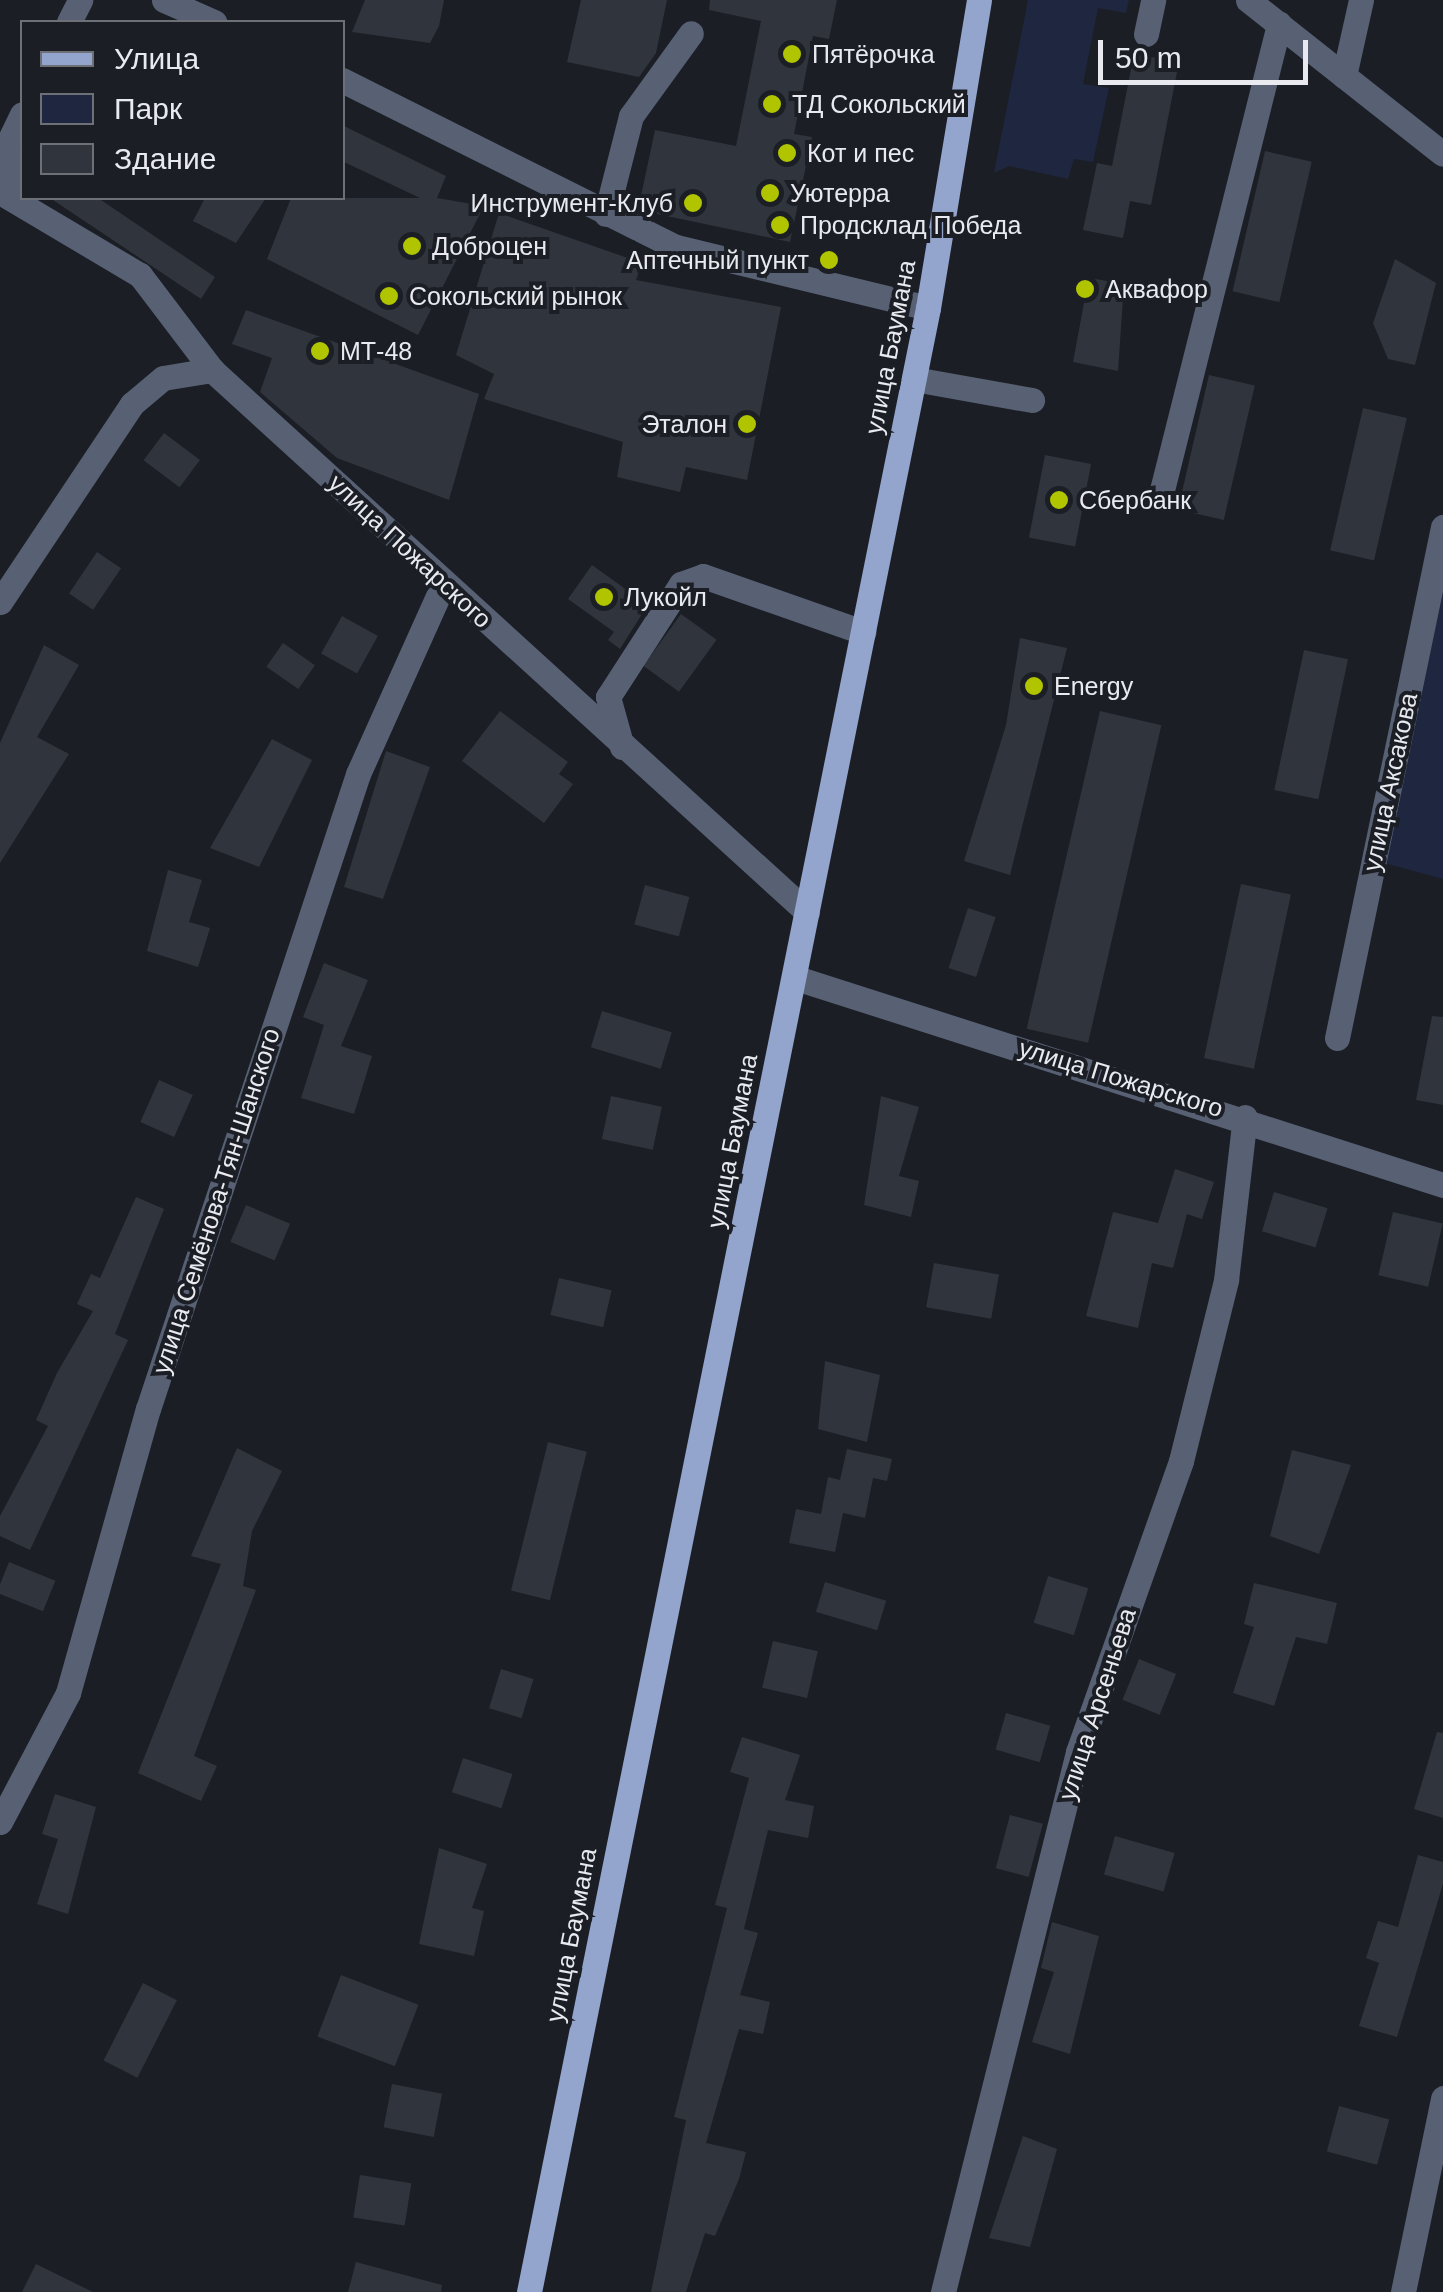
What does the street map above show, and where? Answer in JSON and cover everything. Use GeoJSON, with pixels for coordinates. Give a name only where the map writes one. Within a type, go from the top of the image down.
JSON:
{"type":"FeatureCollection","features":[{"type":"Feature","properties":{"kind":"main road","name":"улица Баумана"},"geometry":{"type":"LineString","coordinates":[[529,2292],[928,308],[978,0]]}},
{"type":"Feature","properties":{"kind":"street"},"geometry":{"type":"LineString","coordinates":[[164,0],[209,20]]}},
{"type":"Feature","properties":{"kind":"street"},"geometry":{"type":"LineString","coordinates":[[1146,34],[1153,0]]}},
{"type":"Feature","properties":{"kind":"street"},"geometry":{"type":"LineString","coordinates":[[1248,0],[1443,154]]}},
{"type":"Feature","properties":{"kind":"street"},"geometry":{"type":"LineString","coordinates":[[1344,76],[1361,0]]}},
{"type":"Feature","properties":{"kind":"street"},"geometry":{"type":"LineString","coordinates":[[1160,498],[1279,24]]}},
{"type":"Feature","properties":{"kind":"street"},"geometry":{"type":"LineString","coordinates":[[606,214],[631,116],[691,34]]}},
{"type":"Feature","properties":{"kind":"street"},"geometry":{"type":"LineString","coordinates":[[345,82],[676,246],[928,308]]}},
{"type":"Feature","properties":{"kind":"street"},"geometry":{"type":"LineString","coordinates":[[7,195],[8,143],[20,118]]}},
{"type":"Feature","properties":{"kind":"street","name":"улица Пожарского"},"geometry":{"type":"LineString","coordinates":[[7,195],[140,274],[212,370],[806,912]]}},
{"type":"Feature","properties":{"kind":"street"},"geometry":{"type":"LineString","coordinates":[[0,602],[132,404],[163,378],[212,370]]}},
{"type":"Feature","properties":{"kind":"street"},"geometry":{"type":"LineString","coordinates":[[914,379],[1032,400]]}},
{"type":"Feature","properties":{"kind":"street","name":"улица Аксакова"},"geometry":{"type":"LineString","coordinates":[[1337,1038],[1443,526]]}},
{"type":"Feature","properties":{"kind":"street"},"geometry":{"type":"LineString","coordinates":[[622,746],[608,697],[681,584],[703,576],[863,632]]}},
{"type":"Feature","properties":{"kind":"street","name":"улица Семёнова-Тян-Шанского"},"geometry":{"type":"LineString","coordinates":[[0,1822],[68,1693],[148,1409],[352,792],[444,583]]}},
{"type":"Feature","properties":{"kind":"street","name":"улица Пожарского"},"geometry":{"type":"LineString","coordinates":[[796,978],[1245,1116],[1443,1185]]}},
{"type":"Feature","properties":{"kind":"street","name":"улица Арсеньева"},"geometry":{"type":"LineString","coordinates":[[943,2292],[1078,1752],[1181,1460],[1226,1280],[1245,1116]]}},
{"type":"Feature","properties":{"kind":"street"},"geometry":{"type":"LineString","coordinates":[[1403,2292],[1443,2098]]}},
{"type":"Feature","properties":{"kind":"green space"},"geometry":{"type":"Polygon","coordinates":[[[1028,0],[1129,0],[1126,13],[1098,8],[1083,84],[1109,88],[1093,162],[1074,159],[1068,179],[1009,166],[994,173],[1028,0]]]}},
{"type":"Feature","properties":{"kind":"green space"},"geometry":{"type":"Polygon","coordinates":[[[1443,584],[1443,879],[1381,862],[1443,584]]]}},
{"type":"Feature","properties":{"kind":"building"},"geometry":{"type":"Polygon","coordinates":[[[365,0],[444,0],[439,26],[430,43],[352,32],[365,0]]]}},
{"type":"Feature","properties":{"kind":"building"},"geometry":{"type":"Polygon","coordinates":[[[581,0],[667,0],[656,53],[639,77],[567,62],[581,0]]]}},
{"type":"Feature","properties":{"kind":"building","name":"ТД Сокольский"},"geometry":{"type":"Polygon","coordinates":[[[710,0],[837,0],[829,39],[813,36],[794,134],[812,137],[790,242],[638,210],[655,130],[736,146],[761,21],[709,10],[710,0]]]}},
{"type":"Feature","properties":{"kind":"building"},"geometry":{"type":"Polygon","coordinates":[[[1134,54],[1179,62],[1151,205],[1130,201],[1123,238],[1083,230],[1097,163],[1112,166],[1134,54]]]}},
{"type":"Feature","properties":{"kind":"building","name":"Сокольский рынок"},"geometry":{"type":"Polygon","coordinates":[[[345,126],[446,176],[437,198],[484,206],[418,335],[267,259],[290,200],[420,198],[345,162],[345,126]]]}},
{"type":"Feature","properties":{"kind":"building"},"geometry":{"type":"Polygon","coordinates":[[[1265,151],[1312,162],[1279,302],[1233,291],[1265,151]]]}},
{"type":"Feature","properties":{"kind":"building"},"geometry":{"type":"Polygon","coordinates":[[[53,200],[101,200],[215,277],[201,299],[53,200]]]}},
{"type":"Feature","properties":{"kind":"building"},"geometry":{"type":"Polygon","coordinates":[[[204,200],[265,200],[236,243],[193,221],[204,200]]]}},
{"type":"Feature","properties":{"kind":"building"},"geometry":{"type":"Polygon","coordinates":[[[499,213],[642,263],[636,280],[781,307],[747,480],[686,467],[680,492],[617,477],[623,442],[484,399],[494,374],[456,355],[499,213]]]}},
{"type":"Feature","properties":{"kind":"building"},"geometry":{"type":"Polygon","coordinates":[[[1395,259],[1436,283],[1415,365],[1388,359],[1373,323],[1395,259]]]}},
{"type":"Feature","properties":{"kind":"building"},"geometry":{"type":"Polygon","coordinates":[[[1090,278],[1124,284],[1118,371],[1073,362],[1084,303],[1072,289],[1090,278]]]}},
{"type":"Feature","properties":{"kind":"building"},"geometry":{"type":"Polygon","coordinates":[[[246,310],[479,394],[449,500],[337,458],[260,392],[272,358],[232,344],[246,310]]]}},
{"type":"Feature","properties":{"kind":"building"},"geometry":{"type":"Polygon","coordinates":[[[1209,375],[1255,386],[1224,520],[1178,509],[1209,375]]]}},
{"type":"Feature","properties":{"kind":"building"},"geometry":{"type":"Polygon","coordinates":[[[1363,408],[1407,418],[1374,560],[1330,550],[1363,408]]]}},
{"type":"Feature","properties":{"kind":"building"},"geometry":{"type":"Polygon","coordinates":[[[164,433],[200,460],[179,487],[144,460],[164,433]]]}},
{"type":"Feature","properties":{"kind":"building","name":"Сбербанк"},"geometry":{"type":"Polygon","coordinates":[[[1045,455],[1091,464],[1075,546],[1029,537],[1045,455]]]}},
{"type":"Feature","properties":{"kind":"building"},"geometry":{"type":"Polygon","coordinates":[[[97,552],[121,568],[93,610],[69,593],[97,552]]]}},
{"type":"Feature","properties":{"kind":"building"},"geometry":{"type":"Polygon","coordinates":[[[592,565],[638,598],[645,589],[654,595],[620,649],[608,640],[614,632],[568,599],[592,565]]]}},
{"type":"Feature","properties":{"kind":"building"},"geometry":{"type":"Polygon","coordinates":[[[681,614],[717,640],[679,692],[643,666],[681,614]]]}},
{"type":"Feature","properties":{"kind":"building"},"geometry":{"type":"Polygon","coordinates":[[[342,616],[378,636],[357,673],[321,654],[342,616]]]}},
{"type":"Feature","properties":{"kind":"building"},"geometry":{"type":"Polygon","coordinates":[[[1020,638],[1067,648],[1010,875],[964,861],[1006,725],[1020,638]]]}},
{"type":"Feature","properties":{"kind":"building"},"geometry":{"type":"Polygon","coordinates":[[[283,643],[315,665],[298,689],[266,667],[283,643]]]}},
{"type":"Feature","properties":{"kind":"building"},"geometry":{"type":"Polygon","coordinates":[[[44,645],[79,665],[37,737],[69,754],[0,863],[0,743],[44,645]]]}},
{"type":"Feature","properties":{"kind":"building"},"geometry":{"type":"Polygon","coordinates":[[[1304,650],[1348,659],[1318,799],[1274,790],[1304,650]]]}},
{"type":"Feature","properties":{"kind":"building"},"geometry":{"type":"Polygon","coordinates":[[[500,711],[568,762],[559,774],[573,784],[544,823],[462,761],[500,711]]]}},
{"type":"Feature","properties":{"kind":"building"},"geometry":{"type":"Polygon","coordinates":[[[1100,711],[1161,725],[1088,1043],[1027,1029],[1100,711]]]}},
{"type":"Feature","properties":{"kind":"building"},"geometry":{"type":"Polygon","coordinates":[[[272,739],[312,760],[259,867],[210,848],[272,739]]]}},
{"type":"Feature","properties":{"kind":"building"},"geometry":{"type":"Polygon","coordinates":[[[386,751],[430,767],[383,899],[344,887],[386,751]]]}},
{"type":"Feature","properties":{"kind":"building"},"geometry":{"type":"Polygon","coordinates":[[[168,870],[202,880],[189,922],[210,928],[198,967],[147,951],[168,870]]]}},
{"type":"Feature","properties":{"kind":"building"},"geometry":{"type":"Polygon","coordinates":[[[1241,884],[1291,895],[1254,1069],[1204,1058],[1241,884]]]}},
{"type":"Feature","properties":{"kind":"building"},"geometry":{"type":"Polygon","coordinates":[[[645,885],[689,897],[679,937],[634,925],[645,885]]]}},
{"type":"Feature","properties":{"kind":"building"},"geometry":{"type":"Polygon","coordinates":[[[968,908],[996,917],[976,977],[949,968],[968,908]]]}},
{"type":"Feature","properties":{"kind":"building"},"geometry":{"type":"Polygon","coordinates":[[[324,963],[368,980],[341,1046],[372,1056],[354,1114],[301,1098],[324,1025],[303,1017],[324,963]]]}},
{"type":"Feature","properties":{"kind":"building"},"geometry":{"type":"Polygon","coordinates":[[[602,1011],[672,1032],[661,1069],[591,1047],[602,1011]]]}},
{"type":"Feature","properties":{"kind":"building"},"geometry":{"type":"Polygon","coordinates":[[[1432,1016],[1443,1017],[1443,1105],[1416,1100],[1432,1016]]]}},
{"type":"Feature","properties":{"kind":"building"},"geometry":{"type":"Polygon","coordinates":[[[159,1080],[193,1095],[174,1137],[140,1122],[159,1080]]]}},
{"type":"Feature","properties":{"kind":"building"},"geometry":{"type":"Polygon","coordinates":[[[611,1096],[662,1107],[653,1150],[602,1139],[611,1096]]]}},
{"type":"Feature","properties":{"kind":"building"},"geometry":{"type":"Polygon","coordinates":[[[881,1096],[919,1107],[899,1176],[919,1181],[911,1217],[864,1205],[881,1096]]]}},
{"type":"Feature","properties":{"kind":"building"},"geometry":{"type":"Polygon","coordinates":[[[1175,1169],[1214,1182],[1202,1219],[1187,1214],[1173,1268],[1152,1263],[1138,1328],[1086,1316],[1113,1212],[1158,1223],[1175,1169]]]}},
{"type":"Feature","properties":{"kind":"building"},"geometry":{"type":"Polygon","coordinates":[[[1274,1192],[1328,1208],[1316,1248],[1262,1231],[1274,1192]]]}},
{"type":"Feature","properties":{"kind":"building"},"geometry":{"type":"Polygon","coordinates":[[[136,1197],[164,1209],[115,1334],[128,1340],[30,1550],[0,1536],[0,1516],[48,1426],[36,1420],[57,1373],[93,1311],[77,1304],[91,1274],[100,1278],[136,1197]]]}},
{"type":"Feature","properties":{"kind":"building"},"geometry":{"type":"Polygon","coordinates":[[[246,1205],[290,1224],[275,1261],[230,1242],[246,1205]]]}},
{"type":"Feature","properties":{"kind":"building"},"geometry":{"type":"Polygon","coordinates":[[[1393,1212],[1443,1223],[1428,1287],[1378,1275],[1393,1212]]]}},
{"type":"Feature","properties":{"kind":"building"},"geometry":{"type":"Polygon","coordinates":[[[934,1263],[999,1274],[991,1319],[926,1307],[934,1263]]]}},
{"type":"Feature","properties":{"kind":"building"},"geometry":{"type":"Polygon","coordinates":[[[559,1278],[612,1290],[603,1327],[550,1315],[559,1278]]]}},
{"type":"Feature","properties":{"kind":"building"},"geometry":{"type":"Polygon","coordinates":[[[825,1361],[880,1375],[867,1442],[818,1429],[825,1361]]]}},
{"type":"Feature","properties":{"kind":"building"},"geometry":{"type":"Polygon","coordinates":[[[548,1442],[587,1452],[550,1600],[511,1590],[548,1442]]]}},
{"type":"Feature","properties":{"kind":"building"},"geometry":{"type":"Polygon","coordinates":[[[237,1448],[282,1471],[252,1531],[243,1586],[256,1590],[194,1756],[217,1766],[201,1801],[138,1773],[221,1564],[191,1556],[237,1448]]]}},
{"type":"Feature","properties":{"kind":"building"},"geometry":{"type":"Polygon","coordinates":[[[847,1449],[892,1459],[887,1481],[873,1478],[865,1518],[843,1513],[835,1552],[789,1543],[796,1509],[821,1514],[828,1477],[840,1480],[847,1449]]]}},
{"type":"Feature","properties":{"kind":"building"},"geometry":{"type":"Polygon","coordinates":[[[1292,1450],[1351,1465],[1319,1554],[1270,1536],[1292,1450]]]}},
{"type":"Feature","properties":{"kind":"building"},"geometry":{"type":"Polygon","coordinates":[[[9,1562],[55,1581],[43,1611],[0,1594],[9,1562]]]}},
{"type":"Feature","properties":{"kind":"building"},"geometry":{"type":"Polygon","coordinates":[[[1048,1576],[1088,1588],[1074,1635],[1034,1623],[1048,1576]]]}},
{"type":"Feature","properties":{"kind":"building"},"geometry":{"type":"Polygon","coordinates":[[[825,1582],[886,1601],[877,1630],[816,1612],[825,1582]]]}},
{"type":"Feature","properties":{"kind":"building"},"geometry":{"type":"Polygon","coordinates":[[[1254,1583],[1337,1603],[1327,1644],[1296,1637],[1274,1706],[1233,1693],[1254,1627],[1244,1624],[1254,1583]]]}},
{"type":"Feature","properties":{"kind":"building"},"geometry":{"type":"Polygon","coordinates":[[[773,1641],[818,1651],[807,1698],[762,1688],[773,1641]]]}},
{"type":"Feature","properties":{"kind":"building"},"geometry":{"type":"Polygon","coordinates":[[[1139,1659],[1176,1674],[1160,1715],[1123,1700],[1139,1659]]]}},
{"type":"Feature","properties":{"kind":"building"},"geometry":{"type":"Polygon","coordinates":[[[501,1669],[534,1679],[522,1718],[489,1708],[501,1669]]]}},
{"type":"Feature","properties":{"kind":"building"},"geometry":{"type":"Polygon","coordinates":[[[1006,1713],[1050,1726],[1040,1762],[996,1750],[1006,1713]]]}},
{"type":"Feature","properties":{"kind":"building"},"geometry":{"type":"Polygon","coordinates":[[[1437,1732],[1443,1733],[1443,1818],[1414,1809],[1437,1732]]]}},
{"type":"Feature","properties":{"kind":"building"},"geometry":{"type":"Polygon","coordinates":[[[742,1737],[800,1755],[785,1800],[814,1806],[808,1838],[768,1830],[744,1929],[758,1933],[740,1995],[770,2002],[763,2034],[739,2029],[706,2143],[746,2152],[739,2179],[715,2236],[705,2233],[686,2292],[651,2292],[686,2120],[674,2117],[727,1908],[715,1905],[749,1778],[730,1772],[742,1737]]]}},
{"type":"Feature","properties":{"kind":"building"},"geometry":{"type":"Polygon","coordinates":[[[463,1758],[512,1774],[501,1808],[452,1792],[463,1758]]]}},
{"type":"Feature","properties":{"kind":"building"},"geometry":{"type":"Polygon","coordinates":[[[55,1794],[96,1807],[68,1914],[37,1904],[58,1839],[42,1834],[55,1794]]]}},
{"type":"Feature","properties":{"kind":"building"},"geometry":{"type":"Polygon","coordinates":[[[1010,1815],[1043,1824],[1029,1877],[996,1868],[1010,1815]]]}},
{"type":"Feature","properties":{"kind":"building"},"geometry":{"type":"Polygon","coordinates":[[[1115,1836],[1175,1853],[1164,1892],[1104,1874],[1115,1836]]]}},
{"type":"Feature","properties":{"kind":"building"},"geometry":{"type":"Polygon","coordinates":[[[439,1848],[487,1864],[472,1908],[484,1911],[474,1956],[419,1944],[439,1848]]]}},
{"type":"Feature","properties":{"kind":"building"},"geometry":{"type":"Polygon","coordinates":[[[1418,1855],[1443,1862],[1443,1884],[1397,2037],[1359,2026],[1379,1963],[1366,1958],[1378,1921],[1398,1927],[1418,1855]]]}},
{"type":"Feature","properties":{"kind":"building"},"geometry":{"type":"Polygon","coordinates":[[[1052,1922],[1099,1936],[1070,2054],[1032,2042],[1054,1972],[1041,1968],[1052,1922]]]}},
{"type":"Feature","properties":{"kind":"building"},"geometry":{"type":"Polygon","coordinates":[[[341,1975],[418,2005],[395,2066],[317,2037],[341,1975]]]}},
{"type":"Feature","properties":{"kind":"building"},"geometry":{"type":"Polygon","coordinates":[[[143,1983],[177,2000],[137,2078],[104,2061],[143,1983]]]}},
{"type":"Feature","properties":{"kind":"building"},"geometry":{"type":"Polygon","coordinates":[[[392,2084],[442,2094],[434,2137],[384,2127],[392,2084]]]}},
{"type":"Feature","properties":{"kind":"building"},"geometry":{"type":"Polygon","coordinates":[[[1339,2106],[1389,2119],[1377,2165],[1327,2151],[1339,2106]]]}},
{"type":"Feature","properties":{"kind":"building"},"geometry":{"type":"Polygon","coordinates":[[[1023,2136],[1057,2149],[1030,2247],[989,2238],[1023,2136]]]}},
{"type":"Feature","properties":{"kind":"building"},"geometry":{"type":"Polygon","coordinates":[[[360,2175],[411,2183],[405,2226],[353,2217],[360,2175]]]}},
{"type":"Feature","properties":{"kind":"building"},"geometry":{"type":"Polygon","coordinates":[[[356,2262],[442,2285],[441,2292],[348,2292],[356,2262]]]}},
{"type":"Feature","properties":{"kind":"building"},"geometry":{"type":"Polygon","coordinates":[[[36,2264],[93,2292],[22,2292],[36,2264]]]}},
{"type":"Feature","properties":{"kind":"place","name":"Пятёрочка"},"geometry":{"type":"Point","coordinates":[792,54]}},
{"type":"Feature","properties":{"kind":"place","name":"ТД Сокольский"},"geometry":{"type":"Point","coordinates":[772,104]}},
{"type":"Feature","properties":{"kind":"place","name":"Кот и пес"},"geometry":{"type":"Point","coordinates":[787,153]}},
{"type":"Feature","properties":{"kind":"place","name":"Уютерра"},"geometry":{"type":"Point","coordinates":[770,193]}},
{"type":"Feature","properties":{"kind":"place","name":"Инструмент-Клуб"},"geometry":{"type":"Point","coordinates":[693,203]}},
{"type":"Feature","properties":{"kind":"place","name":"Продсклад Победа"},"geometry":{"type":"Point","coordinates":[780,225]}},
{"type":"Feature","properties":{"kind":"place","name":"Доброцен"},"geometry":{"type":"Point","coordinates":[412,246]}},
{"type":"Feature","properties":{"kind":"place","name":"Аптечный пункт"},"geometry":{"type":"Point","coordinates":[829,260]}},
{"type":"Feature","properties":{"kind":"place","name":"Аквафор"},"geometry":{"type":"Point","coordinates":[1085,289]}},
{"type":"Feature","properties":{"kind":"place","name":"Сокольский рынок"},"geometry":{"type":"Point","coordinates":[389,296]}},
{"type":"Feature","properties":{"kind":"place","name":"МТ-48"},"geometry":{"type":"Point","coordinates":[320,351]}},
{"type":"Feature","properties":{"kind":"place","name":"Эталон"},"geometry":{"type":"Point","coordinates":[747,424]}},
{"type":"Feature","properties":{"kind":"place","name":"Сбербанк"},"geometry":{"type":"Point","coordinates":[1059,500]}},
{"type":"Feature","properties":{"kind":"place","name":"Лукойл"},"geometry":{"type":"Point","coordinates":[604,597]}},
{"type":"Feature","properties":{"kind":"place","name":"Energy"},"geometry":{"type":"Point","coordinates":[1034,686]}}]}
